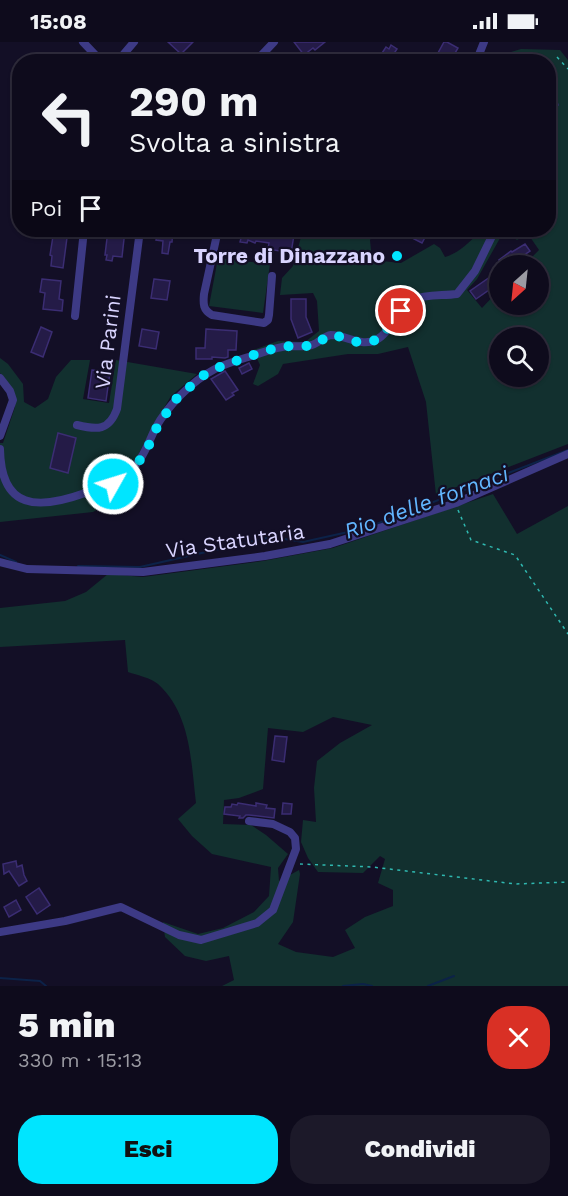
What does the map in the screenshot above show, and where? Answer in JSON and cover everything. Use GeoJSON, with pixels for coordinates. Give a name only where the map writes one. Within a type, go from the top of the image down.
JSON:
{"type":"FeatureCollection","features":[{"type":"Feature","properties":{"kind":"street"},"geometry":{"type":"LineString","coordinates":[[83,42],[94,54]]}},
{"type":"Feature","properties":{"kind":"street"},"geometry":{"type":"LineString","coordinates":[[124,54],[134,42]]}},
{"type":"Feature","properties":{"kind":"street"},"geometry":{"type":"LineString","coordinates":[[262,54],[273,42]]}},
{"type":"Feature","properties":{"kind":"street"},"geometry":{"type":"LineString","coordinates":[[75,316],[83,237]]}},
{"type":"Feature","properties":{"kind":"street","name":"Via Parini"},"geometry":{"type":"LineString","coordinates":[[77,425],[94,430],[101,428],[111,421],[117,409],[139,237]]}},
{"type":"Feature","properties":{"kind":"street"},"geometry":{"type":"LineString","coordinates":[[216,237],[204,294],[203,303],[207,312],[212,315],[264,323],[268,320],[269,315],[272,276]]}},
{"type":"Feature","properties":{"kind":"street"},"geometry":{"type":"LineString","coordinates":[[0,449],[1,467],[8,487],[19,497],[31,502],[43,504],[73,498],[113,484],[138,463],[175,400],[202,376],[224,365],[268,350],[290,346],[310,346],[317,344],[327,336],[334,335],[357,342],[373,341],[381,337],[410,301],[427,296],[457,294],[475,271],[492,237]]}},
{"type":"Feature","properties":{"kind":"street"},"geometry":{"type":"LineString","coordinates":[[0,378],[10,391],[13,400],[0,436]]}},
{"type":"Feature","properties":{"kind":"street","name":"Via Statutaria"},"geometry":{"type":"LineString","coordinates":[[0,562],[27,568],[143,572],[265,556],[330,544],[456,503],[568,454]]}},
{"type":"Feature","properties":{"kind":"street"},"geometry":{"type":"LineString","coordinates":[[0,932],[65,921],[121,907],[179,935],[201,940],[257,923],[273,910],[296,849],[295,838],[290,832],[273,824],[249,821]]}},
{"type":"Feature","properties":{"kind":"path"},"geometry":{"type":"LineString","coordinates":[[557,57],[568,69]]}},
{"type":"Feature","properties":{"kind":"path"},"geometry":{"type":"LineString","coordinates":[[456,503],[471,540],[515,555],[568,634]]}},
{"type":"Feature","properties":{"kind":"path"},"geometry":{"type":"LineString","coordinates":[[290,864],[372,867],[516,884],[568,882]]}},
{"type":"Feature","properties":{"kind":"green space"},"geometry":{"type":"Polygon","coordinates":[[[521,49],[560,50],[568,60],[568,444],[436,495],[426,402],[408,347],[378,354],[348,354],[283,364],[278,374],[258,386],[253,384],[260,365],[253,350],[278,341],[305,342],[319,331],[317,301],[313,293],[280,295],[282,278],[293,266],[301,237],[372,237],[370,240],[372,260],[401,263],[434,244],[440,248],[445,257],[464,247],[475,237],[501,237],[477,279],[467,290],[482,308],[489,301],[489,315],[549,315],[549,255],[534,255],[539,250],[530,237],[556,237],[556,54],[507,54],[521,49]]]}},
{"type":"Feature","properties":{"kind":"green space"},"geometry":{"type":"Polygon","coordinates":[[[218,258],[270,264],[263,313],[209,306],[218,258]]]}},
{"type":"Feature","properties":{"kind":"green space"},"geometry":{"type":"Polygon","coordinates":[[[0,358],[8,364],[23,384],[24,402],[35,408],[48,399],[56,377],[71,360],[90,360],[83,399],[109,403],[116,360],[197,374],[171,396],[135,461],[122,473],[108,481],[116,499],[93,512],[0,522],[0,443],[3,443],[15,407],[5,378],[0,373],[0,358]]]}},
{"type":"Feature","properties":{"kind":"green space"},"geometry":{"type":"Polygon","coordinates":[[[493,494],[517,534],[568,506],[568,986],[222,986],[234,980],[229,956],[206,961],[185,956],[165,937],[163,922],[198,934],[223,928],[254,912],[269,896],[271,867],[212,854],[192,836],[178,819],[196,803],[188,739],[177,709],[169,696],[155,682],[128,672],[125,640],[0,647],[0,608],[65,601],[86,592],[108,574],[143,577],[263,561],[333,548],[493,494]],[[333,717],[303,732],[268,728],[263,789],[239,798],[224,800],[223,824],[251,825],[288,854],[278,868],[279,881],[299,870],[293,922],[278,944],[296,952],[333,957],[355,948],[345,930],[365,917],[393,906],[393,890],[378,883],[385,859],[380,856],[363,873],[318,872],[301,842],[303,820],[316,822],[314,788],[317,761],[340,743],[372,725],[333,717]]]}},
{"type":"Feature","properties":{"kind":"building"},"geometry":{"type":"Polygon","coordinates":[[[168,42],[193,42],[181,54],[168,42]]]}},
{"type":"Feature","properties":{"kind":"building"},"geometry":{"type":"Polygon","coordinates":[[[294,42],[325,42],[315,50],[313,48],[303,54],[294,42]]]}},
{"type":"Feature","properties":{"kind":"building"},"geometry":{"type":"Polygon","coordinates":[[[444,42],[458,48],[454,54],[438,53],[444,42]]]}},
{"type":"Feature","properties":{"kind":"building"},"geometry":{"type":"Polygon","coordinates":[[[391,45],[397,49],[394,54],[381,54],[386,47],[389,49],[391,45]]]}},
{"type":"Feature","properties":{"kind":"building"},"geometry":{"type":"Polygon","coordinates":[[[53,237],[67,237],[63,268],[51,266],[52,256],[50,255],[53,237]]]}},
{"type":"Feature","properties":{"kind":"building"},"geometry":{"type":"Polygon","coordinates":[[[107,237],[124,237],[122,257],[113,256],[112,261],[106,260],[107,255],[105,255],[107,237]]]}},
{"type":"Feature","properties":{"kind":"building"},"geometry":{"type":"Polygon","coordinates":[[[157,237],[172,237],[168,254],[162,253],[163,241],[156,240],[157,237]]]}},
{"type":"Feature","properties":{"kind":"building"},"geometry":{"type":"Polygon","coordinates":[[[241,237],[294,237],[291,253],[268,249],[269,243],[256,241],[255,243],[248,240],[247,243],[240,242],[241,237]]]}},
{"type":"Feature","properties":{"kind":"building"},"geometry":{"type":"Polygon","coordinates":[[[412,237],[425,237],[422,243],[412,237]]]}},
{"type":"Feature","properties":{"kind":"building"},"geometry":{"type":"Polygon","coordinates":[[[525,244],[530,251],[524,255],[506,255],[525,244]]]}},
{"type":"Feature","properties":{"kind":"building"},"geometry":{"type":"Polygon","coordinates":[[[489,278],[489,290],[476,299],[470,291],[489,278]]]}},
{"type":"Feature","properties":{"kind":"building"},"geometry":{"type":"Polygon","coordinates":[[[42,279],[61,281],[59,299],[63,300],[62,311],[43,309],[45,293],[40,292],[42,279]]]}},
{"type":"Feature","properties":{"kind":"building"},"geometry":{"type":"Polygon","coordinates":[[[154,279],[170,281],[167,300],[151,298],[154,279]]]}},
{"type":"Feature","properties":{"kind":"building"},"geometry":{"type":"Polygon","coordinates":[[[291,299],[306,299],[306,317],[312,332],[298,338],[291,319],[291,299]]]}},
{"type":"Feature","properties":{"kind":"building"},"geometry":{"type":"Polygon","coordinates":[[[41,327],[52,332],[43,357],[31,352],[41,327]]]}},
{"type":"Feature","properties":{"kind":"building"},"geometry":{"type":"Polygon","coordinates":[[[142,329],[159,332],[156,349],[139,346],[142,329]]]}},
{"type":"Feature","properties":{"kind":"building"},"geometry":{"type":"Polygon","coordinates":[[[206,329],[237,331],[236,350],[228,350],[228,357],[225,358],[196,359],[196,348],[205,348],[206,329]]]}},
{"type":"Feature","properties":{"kind":"building"},"geometry":{"type":"Polygon","coordinates":[[[249,363],[252,369],[242,374],[239,368],[249,363]]]}},
{"type":"Feature","properties":{"kind":"building"},"geometry":{"type":"Polygon","coordinates":[[[92,370],[110,372],[106,401],[88,398],[92,370]]]}},
{"type":"Feature","properties":{"kind":"building"},"geometry":{"type":"Polygon","coordinates":[[[225,371],[238,390],[226,400],[211,379],[225,371]]]}},
{"type":"Feature","properties":{"kind":"building"},"geometry":{"type":"Polygon","coordinates":[[[58,433],[76,438],[68,473],[50,468],[58,433]]]}},
{"type":"Feature","properties":{"kind":"building"},"geometry":{"type":"Polygon","coordinates":[[[275,736],[287,737],[284,762],[272,760],[275,736]]]}},
{"type":"Feature","properties":{"kind":"building"},"geometry":{"type":"Polygon","coordinates":[[[238,803],[267,805],[266,808],[275,809],[274,818],[246,815],[239,818],[240,816],[224,814],[225,807],[238,803]]]}},
{"type":"Feature","properties":{"kind":"building"},"geometry":{"type":"Polygon","coordinates":[[[283,803],[292,804],[291,814],[282,814],[283,803]]]}},
{"type":"Feature","properties":{"kind":"building"},"geometry":{"type":"Polygon","coordinates":[[[16,861],[17,867],[22,865],[27,881],[19,886],[9,871],[4,874],[3,864],[16,861]]]}},
{"type":"Feature","properties":{"kind":"building"},"geometry":{"type":"Polygon","coordinates":[[[39,888],[50,905],[37,914],[26,897],[39,888]]]}},
{"type":"Feature","properties":{"kind":"building"},"geometry":{"type":"Polygon","coordinates":[[[16,900],[21,910],[9,917],[4,907],[16,900]]]}},
{"type":"Feature","properties":{"kind":"waterway","name":"Rio delle fornaci"},"geometry":{"type":"LineString","coordinates":[[78,566],[140,567],[272,537],[303,542],[366,528],[568,450]]}},
{"type":"Feature","properties":{"kind":"waterway","name":"Rio delle fornaci"},"geometry":{"type":"LineString","coordinates":[[0,555],[16,562]]}},
{"type":"Feature","properties":{"kind":"waterway"},"geometry":{"type":"LineString","coordinates":[[428,986],[454,976]]}},
{"type":"Feature","properties":{"kind":"waterway"},"geometry":{"type":"LineString","coordinates":[[0,978],[40,981],[46,986]]}},
{"type":"Feature","properties":{"kind":"waterway"},"geometry":{"type":"LineString","coordinates":[[343,986],[363,984],[372,986]]}},
{"type":"Feature","properties":{"kind":"place","name":"Torre di Dinazzano"},"geometry":{"type":"Point","coordinates":[397,256]}},
{"type":"Feature","properties":{"kind":"route"},"geometry":{"type":"LineString","coordinates":[[113,484],[138,463],[175,400],[202,376],[224,365],[268,350],[290,346],[310,346],[317,344],[327,336],[334,335],[357,342],[373,341],[381,337],[401,311]]}}]}
